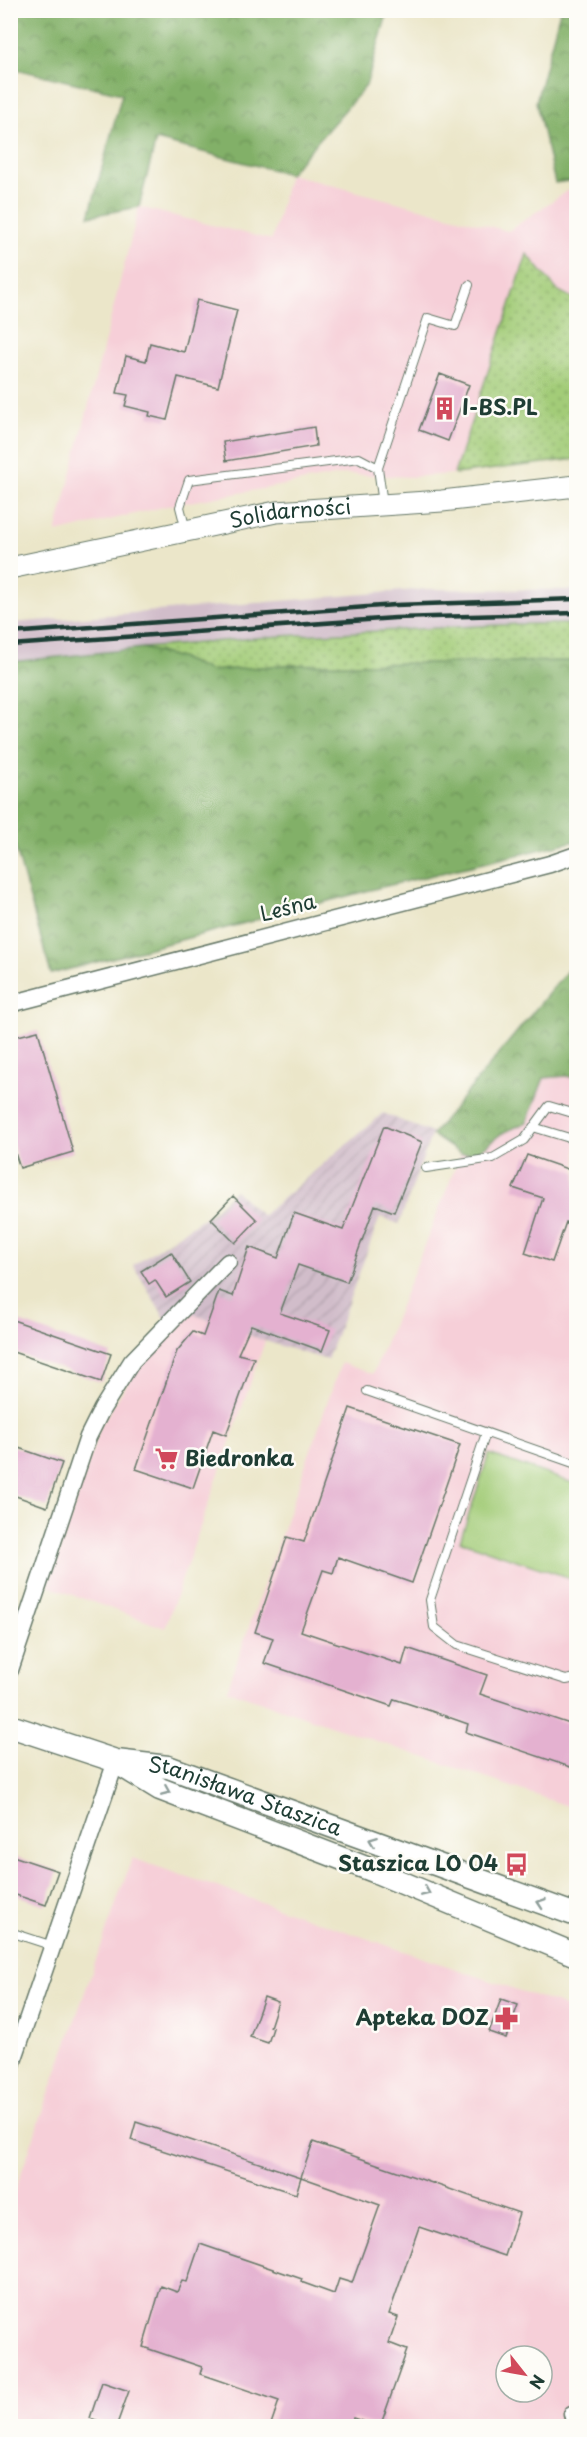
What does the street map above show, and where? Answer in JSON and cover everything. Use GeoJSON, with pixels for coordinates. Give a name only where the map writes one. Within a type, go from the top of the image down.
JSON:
{"type":"FeatureCollection","features":[{"type":"Feature","properties":{"kind":"main road","name":"Stanisława Staszica"},"geometry":{"type":"LineString","coordinates":[[10,1726],[116,1761],[168,1767],[576,1915]]}},
{"type":"Feature","properties":{"kind":"main road","name":"Stanisława Staszica"},"geometry":{"type":"LineString","coordinates":[[116,1761],[160,1789],[374,1871],[576,1955]]}},
{"type":"Feature","properties":{"kind":"street","name":"Solidarności"},"geometry":{"type":"LineString","coordinates":[[10,568],[276,512],[442,501],[576,486]]}},
{"type":"Feature","properties":{"kind":"street","name":"Leśna"},"geometry":{"type":"LineString","coordinates":[[10,1004],[550,864],[576,855]]}},
{"type":"Feature","properties":{"kind":"street"},"geometry":{"type":"LineString","coordinates":[[10,1670],[88,1437],[102,1409],[132,1361],[228,1262]]}},
{"type":"Feature","properties":{"kind":"street"},"geometry":{"type":"LineString","coordinates":[[10,2070],[116,1761]]}},
{"type":"Feature","properties":{"kind":"lane"},"geometry":{"type":"LineString","coordinates":[[383,504],[378,468],[429,318],[455,327],[469,285]]}},
{"type":"Feature","properties":{"kind":"lane"},"geometry":{"type":"LineString","coordinates":[[186,530],[180,507],[189,480],[359,458],[378,468]]}},
{"type":"Feature","properties":{"kind":"lane"},"geometry":{"type":"LineString","coordinates":[[426,1168],[493,1158],[524,1140],[549,1106],[576,1114]]}},
{"type":"Feature","properties":{"kind":"lane"},"geometry":{"type":"LineString","coordinates":[[533,1127],[576,1140]]}},
{"type":"Feature","properties":{"kind":"lane"},"geometry":{"type":"LineString","coordinates":[[367,1391],[576,1464]]}},
{"type":"Feature","properties":{"kind":"lane"},"geometry":{"type":"LineString","coordinates":[[486,1433],[430,1600],[434,1627],[457,1645],[566,1680],[576,1678]]}},
{"type":"Feature","properties":{"kind":"lane"},"geometry":{"type":"LineString","coordinates":[[10,1932],[53,1947]]}},
{"type":"Feature","properties":{"kind":"shaded area"},"geometry":{"type":"Polygon","coordinates":[[[289,174],[508,231],[576,185],[576,300],[557,290],[527,254],[454,474],[410,477],[345,474],[167,506],[56,533],[139,207],[272,240],[289,174]]]}},
{"type":"Feature","properties":{"kind":"shaded area"},"geometry":{"type":"Polygon","coordinates":[[[427,589],[576,590],[576,624],[519,624],[280,636],[11,662],[11,623],[427,589]]]}},
{"type":"Feature","properties":{"kind":"shaded area"},"geometry":{"type":"Polygon","coordinates":[[[576,994],[576,1809],[227,1690],[341,1363],[373,1374],[464,1146],[576,994]]]}},
{"type":"Feature","properties":{"kind":"shaded area"},"geometry":{"type":"Polygon","coordinates":[[[383,1113],[432,1133],[399,1224],[380,1217],[327,1360],[265,1341],[190,1313],[172,1330],[133,1265],[211,1213],[235,1190],[262,1216],[383,1113]]]}},
{"type":"Feature","properties":{"kind":"shaded area"},"geometry":{"type":"Polygon","coordinates":[[[190,1313],[265,1341],[165,1628],[48,1586],[101,1425],[147,1353],[190,1313]]]}},
{"type":"Feature","properties":{"kind":"shaded area"},"geometry":{"type":"Polygon","coordinates":[[[132,1858],[576,2010],[576,2426],[11,2426],[11,2202],[132,1858]]]}},
{"type":"Feature","properties":{"kind":"green space"},"geometry":{"type":"Polygon","coordinates":[[[11,10],[388,11],[366,86],[289,174],[156,140],[139,207],[89,216],[122,94],[11,68],[11,10]]]}},
{"type":"Feature","properties":{"kind":"green space"},"geometry":{"type":"Polygon","coordinates":[[[560,11],[576,11],[576,180],[555,183],[536,102],[560,11]]]}},
{"type":"Feature","properties":{"kind":"green space"},"geometry":{"type":"Polygon","coordinates":[[[527,254],[557,290],[576,300],[576,459],[454,474],[527,254]]]}},
{"type":"Feature","properties":{"kind":"green space"},"geometry":{"type":"Polygon","coordinates":[[[519,624],[576,624],[576,661],[285,665],[211,671],[180,658],[143,648],[280,636],[519,624]]]}},
{"type":"Feature","properties":{"kind":"green space"},"geometry":{"type":"Polygon","coordinates":[[[143,648],[180,658],[211,671],[285,665],[576,661],[576,841],[378,888],[51,974],[11,832],[11,662],[143,648]]]}},
{"type":"Feature","properties":{"kind":"green space"},"geometry":{"type":"Polygon","coordinates":[[[576,960],[576,1078],[566,1076],[544,1078],[527,1122],[501,1134],[477,1153],[461,1154],[432,1135],[576,960]]]}},
{"type":"Feature","properties":{"kind":"green space"},"geometry":{"type":"Polygon","coordinates":[[[489,1454],[576,1484],[576,1580],[460,1541],[489,1454]]]}},
{"type":"Feature","properties":{"kind":"building"},"geometry":{"type":"Polygon","coordinates":[[[197,300],[237,310],[218,387],[178,377],[167,420],[149,416],[150,412],[125,406],[128,395],[117,393],[126,356],[146,361],[150,343],[184,352],[197,300]]]}},
{"type":"Feature","properties":{"kind":"building","name":"I-BS.PL"},"geometry":{"type":"Polygon","coordinates":[[[440,374],[469,385],[448,441],[419,430],[440,374]]]}},
{"type":"Feature","properties":{"kind":"building"},"geometry":{"type":"Polygon","coordinates":[[[314,427],[316,446],[226,461],[223,442],[314,427]]]}},
{"type":"Feature","properties":{"kind":"building"},"geometry":{"type":"Polygon","coordinates":[[[38,1031],[73,1152],[20,1168],[10,1138],[10,1038],[38,1031]]]}},
{"type":"Feature","properties":{"kind":"building"},"geometry":{"type":"Polygon","coordinates":[[[384,1126],[422,1142],[394,1212],[375,1205],[347,1282],[298,1265],[280,1313],[330,1330],[322,1351],[251,1325],[238,1354],[254,1358],[226,1435],[213,1430],[193,1488],[136,1469],[177,1351],[193,1332],[203,1336],[219,1291],[233,1296],[249,1247],[278,1258],[294,1213],[343,1230],[384,1126]]]}},
{"type":"Feature","properties":{"kind":"building"},"geometry":{"type":"Polygon","coordinates":[[[527,1155],[576,1172],[576,1226],[566,1222],[552,1262],[525,1253],[543,1198],[513,1188],[527,1155]]]}},
{"type":"Feature","properties":{"kind":"building"},"geometry":{"type":"Polygon","coordinates":[[[233,1196],[257,1220],[235,1243],[211,1219],[233,1196]]]}},
{"type":"Feature","properties":{"kind":"building"},"geometry":{"type":"Polygon","coordinates":[[[171,1252],[190,1282],[166,1297],[155,1280],[149,1284],[141,1271],[171,1252]]]}},
{"type":"Feature","properties":{"kind":"building"},"geometry":{"type":"Polygon","coordinates":[[[10,1319],[111,1354],[101,1382],[10,1351],[10,1319]]]}},
{"type":"Feature","properties":{"kind":"building"},"geometry":{"type":"Polygon","coordinates":[[[350,1408],[460,1445],[412,1583],[338,1557],[333,1573],[323,1570],[301,1631],[402,1665],[407,1648],[487,1675],[480,1694],[576,1726],[576,1769],[466,1732],[468,1724],[431,1711],[394,1699],[391,1706],[264,1663],[273,1638],[255,1632],[287,1537],[304,1542],[350,1408]]]}},
{"type":"Feature","properties":{"kind":"building"},"geometry":{"type":"Polygon","coordinates":[[[10,1445],[62,1463],[47,1507],[10,1494],[10,1445]]]}},
{"type":"Feature","properties":{"kind":"building"},"geometry":{"type":"Polygon","coordinates":[[[10,1855],[58,1871],[46,1905],[10,1893],[10,1855]]]}},
{"type":"Feature","properties":{"kind":"building"},"geometry":{"type":"Polygon","coordinates":[[[264,1997],[278,2002],[270,2027],[273,2028],[268,2043],[250,2037],[264,1997]]]}},
{"type":"Feature","properties":{"kind":"building"},"geometry":{"type":"Polygon","coordinates":[[[501,1999],[518,2005],[506,2038],[489,2032],[501,1999]]]}},
{"type":"Feature","properties":{"kind":"building"},"geometry":{"type":"Polygon","coordinates":[[[136,2122],[301,2177],[296,2194],[131,2140],[136,2122]]]}},
{"type":"Feature","properties":{"kind":"building"},"geometry":{"type":"Polygon","coordinates":[[[313,2142],[519,2213],[505,2256],[419,2227],[389,2314],[398,2317],[389,2343],[407,2350],[380,2427],[353,2418],[350,2427],[270,2427],[279,2401],[200,2374],[202,2367],[143,2347],[161,2286],[177,2292],[182,2281],[187,2282],[200,2244],[302,2279],[301,2282],[334,2294],[339,2279],[352,2283],[380,2205],[301,2177],[313,2142]]]}},
{"type":"Feature","properties":{"kind":"building"},"geometry":{"type":"Polygon","coordinates":[[[102,2382],[129,2391],[116,2427],[90,2418],[102,2382]]]}},
{"type":"Feature","properties":{"kind":"railway"},"geometry":{"type":"LineString","coordinates":[[10,633],[395,605],[576,599]]}},
{"type":"Feature","properties":{"kind":"railway"},"geometry":{"type":"LineString","coordinates":[[10,645],[395,618],[576,613]]}},
{"type":"Feature","properties":{"kind":"place","name":"I-BS.PL"},"geometry":{"type":"Point","coordinates":[444,408]}},
{"type":"Feature","properties":{"kind":"place","name":"Biedronka"},"geometry":{"type":"Point","coordinates":[167,1459]}},
{"type":"Feature","properties":{"kind":"place","name":"Staszica LO 04"},"geometry":{"type":"Point","coordinates":[516,1864]}},
{"type":"Feature","properties":{"kind":"place","name":"Apteka DOZ"},"geometry":{"type":"Point","coordinates":[507,2018]}}]}
